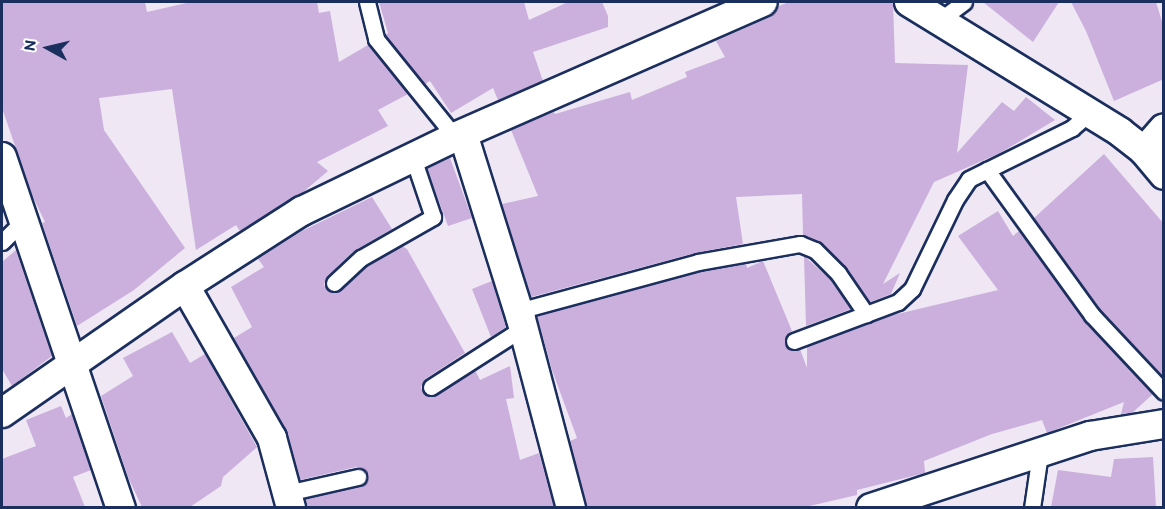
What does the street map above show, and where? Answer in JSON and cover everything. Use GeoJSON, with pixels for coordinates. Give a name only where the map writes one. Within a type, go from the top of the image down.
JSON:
{"type":"FeatureCollection","features":[{"type":"Feature","properties":{"kind":"street"},"geometry":{"type":"LineString","coordinates":[[2,413],[185,286],[302,211],[459,136],[763,2]]}},
{"type":"Feature","properties":{"kind":"street"},"geometry":{"type":"LineString","coordinates":[[909,2],[1089,113],[1144,151],[1164,175]]}},
{"type":"Feature","properties":{"kind":"street"},"geometry":{"type":"LineString","coordinates":[[1144,151],[1164,128]]}},
{"type":"Feature","properties":{"kind":"street"},"geometry":{"type":"LineString","coordinates":[[459,136],[521,320],[571,507]]}},
{"type":"Feature","properties":{"kind":"street"},"geometry":{"type":"LineString","coordinates":[[2,157],[71,367],[121,507]]}},
{"type":"Feature","properties":{"kind":"street"},"geometry":{"type":"LineString","coordinates":[[185,286],[272,438],[289,500]]}},
{"type":"Feature","properties":{"kind":"street"},"geometry":{"type":"LineString","coordinates":[[871,507],[1090,436],[1164,424]]}},
{"type":"Feature","properties":{"kind":"lane"},"geometry":{"type":"LineString","coordinates":[[367,2],[376,39],[459,136]]}},
{"type":"Feature","properties":{"kind":"lane"},"geometry":{"type":"LineString","coordinates":[[940,20],[964,2]]}},
{"type":"Feature","properties":{"kind":"lane"},"geometry":{"type":"LineString","coordinates":[[794,341],[898,302],[912,289],[954,200],[969,178],[1072,128],[1089,113]]}},
{"type":"Feature","properties":{"kind":"lane"},"geometry":{"type":"LineString","coordinates":[[334,283],[361,258],[433,218],[413,158]]}},
{"type":"Feature","properties":{"kind":"lane"},"geometry":{"type":"LineString","coordinates":[[987,170],[1092,315],[1164,392]]}},
{"type":"Feature","properties":{"kind":"lane"},"geometry":{"type":"LineString","coordinates":[[2,242],[23,221]]}},
{"type":"Feature","properties":{"kind":"lane"},"geometry":{"type":"LineString","coordinates":[[431,387],[521,320],[698,262],[800,244],[814,250],[838,273],[866,314]]}},
{"type":"Feature","properties":{"kind":"lane"},"geometry":{"type":"LineString","coordinates":[[1032,507],[1040,453]]}},
{"type":"Feature","properties":{"kind":"lane"},"geometry":{"type":"LineString","coordinates":[[289,500],[358,477]]}},
{"type":"Feature","properties":{"kind":"building"},"geometry":{"type":"Polygon","coordinates":[[[2,2],[145,2],[147,12],[191,2],[317,2],[319,13],[330,11],[339,62],[368,45],[408,94],[378,110],[388,126],[317,162],[328,171],[302,193],[240,231],[236,225],[196,250],[172,89],[99,98],[104,130],[185,248],[134,290],[77,326],[42,223],[45,222],[32,195],[2,108],[2,2]]]}},
{"type":"Feature","properties":{"kind":"building"},"geometry":{"type":"Polygon","coordinates":[[[379,2],[524,2],[529,20],[568,2],[602,2],[608,16],[608,27],[533,52],[543,81],[498,100],[493,88],[451,113],[430,81],[425,84],[385,35],[388,33],[379,2]]]}},
{"type":"Feature","properties":{"kind":"building"},"geometry":{"type":"Polygon","coordinates":[[[789,2],[893,2],[895,63],[968,65],[957,153],[1002,102],[1014,111],[1026,97],[1055,120],[1000,153],[934,182],[883,284],[900,273],[891,294],[870,302],[845,266],[822,243],[803,235],[802,194],[736,197],[743,244],[695,253],[531,297],[502,204],[538,196],[511,130],[554,112],[555,114],[630,92],[632,100],[687,77],[685,72],[725,57],[716,41],[770,17],[779,6],[789,2]]]}},
{"type":"Feature","properties":{"kind":"building"},"geometry":{"type":"Polygon","coordinates":[[[983,2],[1059,2],[1033,42],[983,2]]]}},
{"type":"Feature","properties":{"kind":"building"},"geometry":{"type":"Polygon","coordinates":[[[1071,2],[1156,2],[1164,28],[1164,79],[1114,101],[1086,31],[1071,2]]]}},
{"type":"Feature","properties":{"kind":"building"},"geometry":{"type":"Polygon","coordinates":[[[1104,154],[1164,224],[1164,377],[1100,309],[1034,218],[1104,154]]]}},
{"type":"Feature","properties":{"kind":"building"},"geometry":{"type":"Polygon","coordinates":[[[450,158],[472,218],[448,226],[427,169],[450,158]]]}},
{"type":"Feature","properties":{"kind":"building"},"geometry":{"type":"Polygon","coordinates":[[[372,197],[392,229],[354,251],[327,276],[324,285],[327,289],[337,292],[367,266],[402,246],[407,249],[465,353],[425,379],[421,387],[423,392],[432,397],[475,370],[480,380],[510,366],[514,398],[506,399],[520,460],[539,453],[554,507],[307,507],[306,499],[361,486],[367,480],[367,474],[361,468],[356,467],[300,480],[286,430],[234,338],[252,327],[231,287],[264,267],[258,259],[302,231],[372,197]]]}},
{"type":"Feature","properties":{"kind":"building"},"geometry":{"type":"Polygon","coordinates":[[[998,211],[1013,236],[1019,231],[1085,322],[1153,394],[1132,413],[1121,414],[1124,402],[1047,433],[1042,420],[992,434],[924,461],[925,473],[857,490],[857,495],[805,507],[587,507],[570,441],[577,438],[552,370],[537,316],[700,272],[746,263],[747,268],[763,261],[792,331],[786,335],[785,345],[792,350],[800,349],[807,368],[807,347],[885,317],[998,290],[958,236],[998,211]]]}},
{"type":"Feature","properties":{"kind":"building"},"geometry":{"type":"Polygon","coordinates":[[[16,250],[52,356],[12,386],[2,369],[2,262],[16,250]]]}},
{"type":"Feature","properties":{"kind":"building"},"geometry":{"type":"Polygon","coordinates":[[[804,256],[830,279],[851,309],[806,326],[804,256]]]}},
{"type":"Feature","properties":{"kind":"building"},"geometry":{"type":"Polygon","coordinates":[[[492,281],[506,327],[491,337],[472,289],[492,281]]]}},
{"type":"Feature","properties":{"kind":"building"},"geometry":{"type":"Polygon","coordinates":[[[172,332],[190,363],[205,354],[257,447],[223,477],[221,486],[190,507],[142,507],[128,477],[101,396],[133,376],[123,358],[172,332]]]}},
{"type":"Feature","properties":{"kind":"building"},"geometry":{"type":"Polygon","coordinates":[[[61,406],[66,418],[72,414],[91,470],[73,477],[85,507],[2,507],[2,459],[36,446],[26,420],[61,406]]]}},
{"type":"Feature","properties":{"kind":"building"},"geometry":{"type":"Polygon","coordinates":[[[1153,457],[1156,507],[1051,507],[1058,470],[1111,477],[1114,459],[1153,457]]]}}]}
